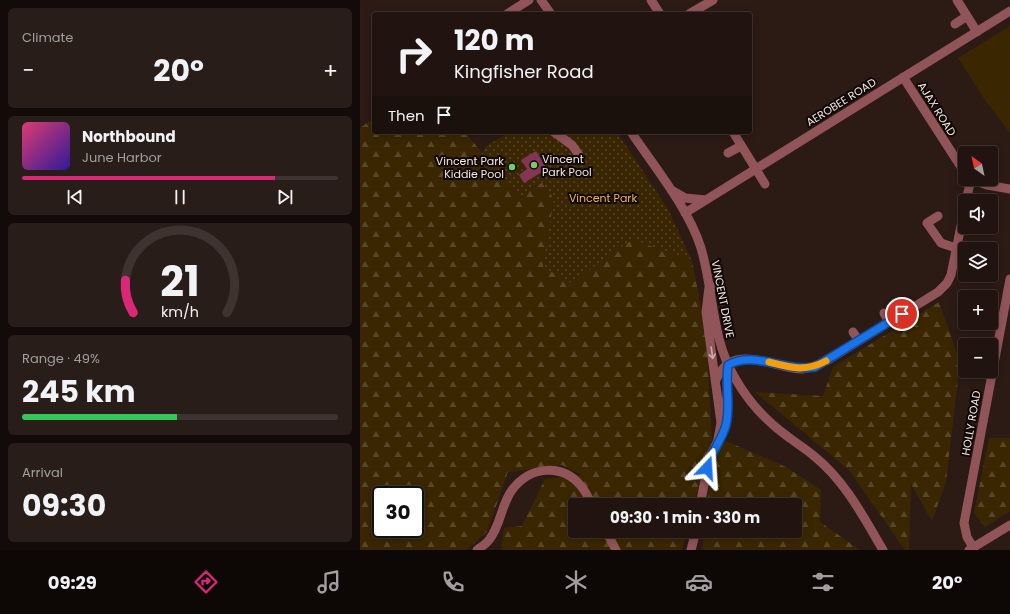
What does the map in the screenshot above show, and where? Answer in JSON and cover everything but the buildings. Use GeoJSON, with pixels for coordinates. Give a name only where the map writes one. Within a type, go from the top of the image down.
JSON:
{"type":"FeatureCollection","features":[{"type":"Feature","properties":{"kind":"street"},"geometry":{"type":"LineString","coordinates":[[509,12],[529,0]]}},
{"type":"Feature","properties":{"kind":"street"},"geometry":{"type":"LineString","coordinates":[[541,0],[550,12]]}},
{"type":"Feature","properties":{"kind":"street"},"geometry":{"type":"LineString","coordinates":[[651,0],[659,12]]}},
{"type":"Feature","properties":{"kind":"street"},"geometry":{"type":"LineString","coordinates":[[957,0],[977,32]]}},
{"type":"Feature","properties":{"kind":"street"},"geometry":{"type":"LineString","coordinates":[[694,12],[712,4]]}},
{"type":"Feature","properties":{"kind":"street","name":"AEROBEE ROAD"},"geometry":{"type":"LineString","coordinates":[[684,213],[1010,12]]}},
{"type":"Feature","properties":{"kind":"street"},"geometry":{"type":"LineString","coordinates":[[955,24],[967,16]]}},
{"type":"Feature","properties":{"kind":"street","name":"AJAX ROAD"},"geometry":{"type":"LineString","coordinates":[[903,77],[916,106],[958,163]]}},
{"type":"Feature","properties":{"kind":"street"},"geometry":{"type":"LineString","coordinates":[[557,134],[572,145],[579,154]]}},
{"type":"Feature","properties":{"kind":"street","name":"VINCENT DRIVE"},"geometry":{"type":"LineString","coordinates":[[632,134],[669,189],[695,232],[709,286],[719,345],[742,390],[762,415],[814,456],[836,477],[860,509],[883,550]]}},
{"type":"Feature","properties":{"kind":"street"},"geometry":{"type":"LineString","coordinates":[[734,134],[765,184]]}},
{"type":"Feature","properties":{"kind":"street"},"geometry":{"type":"LineString","coordinates":[[728,153],[741,146]]}},
{"type":"Feature","properties":{"kind":"street"},"geometry":{"type":"LineString","coordinates":[[993,186],[1010,189]]}},
{"type":"Feature","properties":{"kind":"street"},"geometry":{"type":"LineString","coordinates":[[669,189],[685,198],[706,200]]}},
{"type":"Feature","properties":{"kind":"street"},"geometry":{"type":"LineString","coordinates":[[695,232],[694,216],[700,205],[706,200]]}},
{"type":"Feature","properties":{"kind":"street"},"geometry":{"type":"LineString","coordinates":[[938,216],[927,223],[941,243],[956,248]]}},
{"type":"Feature","properties":{"kind":"street"},"geometry":{"type":"LineString","coordinates":[[716,380],[722,370],[736,360],[752,358],[792,368],[802,369],[815,367],[859,341],[943,288],[950,275],[959,234]]}},
{"type":"Feature","properties":{"kind":"street","name":"HOLLY ROAD"},"geometry":{"type":"LineString","coordinates":[[971,549],[964,523],[1010,278]]}},
{"type":"Feature","properties":{"kind":"street"},"geometry":{"type":"LineString","coordinates":[[717,444],[721,423],[706,312],[709,286],[721,287]]}},
{"type":"Feature","properties":{"kind":"street"},"geometry":{"type":"LineString","coordinates":[[884,313],[890,322]]}},
{"type":"Feature","properties":{"kind":"street"},"geometry":{"type":"LineString","coordinates":[[714,322],[724,322]]}},
{"type":"Feature","properties":{"kind":"street"},"geometry":{"type":"LineString","coordinates":[[853,332],[859,341]]}},
{"type":"Feature","properties":{"kind":"street"},"geometry":{"type":"LineString","coordinates":[[701,498],[710,456],[723,434],[728,417],[726,374],[728,365]]}},
{"type":"Feature","properties":{"kind":"street"},"geometry":{"type":"LineString","coordinates":[[477,550],[489,540],[492,535],[505,502],[513,489],[531,474],[540,470],[558,471],[571,477],[581,487],[588,498]]}},
{"type":"Feature","properties":{"kind":"street"},"geometry":{"type":"LineString","coordinates":[[971,549],[1010,525]]}},
{"type":"Feature","properties":{"kind":"street"},"geometry":{"type":"LineString","coordinates":[[610,538],[616,550]]}},
{"type":"Feature","properties":{"kind":"street"},"geometry":{"type":"LineString","coordinates":[[691,550],[694,538]]}},
{"type":"Feature","properties":{"kind":"green space"},"geometry":{"type":"Polygon","coordinates":[[[1010,26],[1010,133],[985,100],[958,58],[1010,26]]]}},
{"type":"Feature","properties":{"kind":"green space"},"geometry":{"type":"Polygon","coordinates":[[[372,119],[372,134],[467,134],[518,197],[543,182],[554,199],[544,266],[572,282],[632,239],[692,261],[706,332],[712,439],[696,498],[568,498],[568,538],[685,538],[682,550],[501,550],[504,528],[522,526],[545,479],[581,475],[562,465],[508,472],[487,532],[466,550],[360,550],[360,128],[372,119]]]}},
{"type":"Feature","properties":{"kind":"green space","name":"Vincent Park"},"geometry":{"type":"Polygon","coordinates":[[[507,134],[618,134],[668,209],[692,261],[632,239],[572,283],[543,267],[554,199],[542,182],[519,198],[482,154],[486,146],[507,134]]]}},
{"type":"Feature","properties":{"kind":"green space"},"geometry":{"type":"Polygon","coordinates":[[[939,302],[958,356],[958,378],[946,482],[932,521],[911,484],[909,550],[905,550],[849,470],[755,392],[823,396],[833,367],[939,302]]]}},
{"type":"Feature","properties":{"kind":"green space"},"geometry":{"type":"Polygon","coordinates":[[[989,438],[1010,438],[1010,511],[985,527],[974,513],[989,438]]]}},
{"type":"Feature","properties":{"kind":"green space"},"geometry":{"type":"Polygon","coordinates":[[[726,441],[786,467],[821,490],[820,522],[860,550],[702,550],[703,538],[802,538],[802,498],[708,498],[712,459],[726,441]]]}},
{"type":"Feature","properties":{"kind":"shaded area","name":"Vincent Park Pool"},"geometry":{"type":"Polygon","coordinates":[[[536,151],[547,169],[524,183],[519,175],[527,169],[521,160],[536,151]]]}},
{"type":"Feature","properties":{"kind":"slow traffic"},"geometry":{"type":"LineString","coordinates":[[769,362],[802,369],[815,367],[826,361]]}},
{"type":"Feature","properties":{"kind":"place","name":"Vincent Park Pool"},"geometry":{"type":"Point","coordinates":[534,165]}},
{"type":"Feature","properties":{"kind":"place","name":"Vincent Park Kiddie Pool"},"geometry":{"type":"Point","coordinates":[512,167]}},
{"type":"Feature","properties":{"kind":"route"},"geometry":{"type":"LineString","coordinates":[[707,468],[710,456],[723,434],[728,417],[726,384],[728,365],[736,360],[752,358],[792,368],[802,369],[815,367],[902,314]]}}]}
